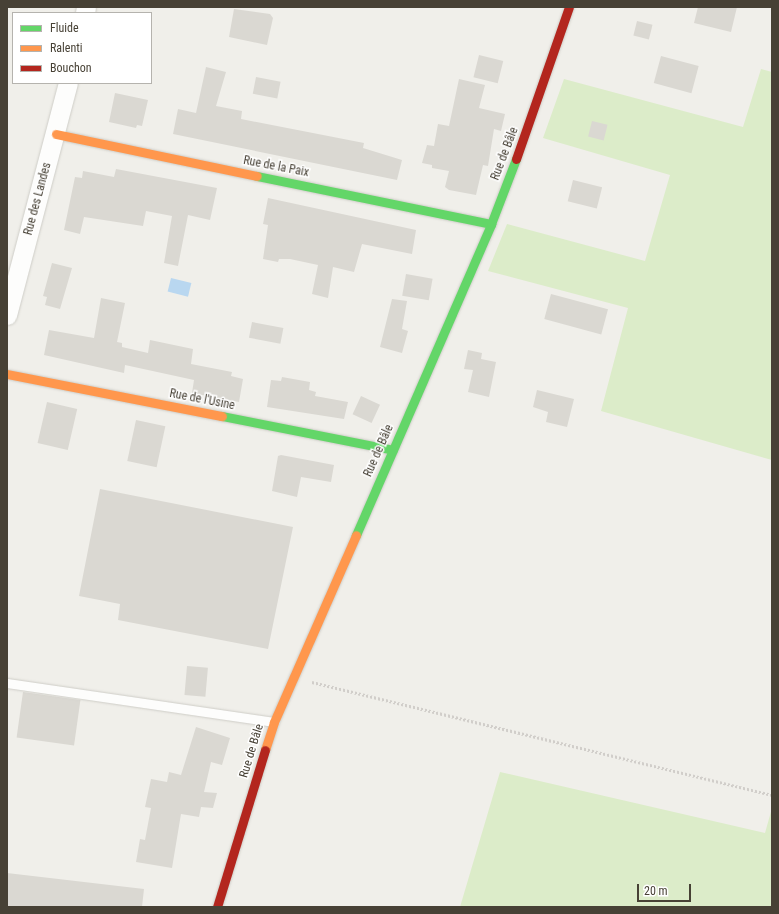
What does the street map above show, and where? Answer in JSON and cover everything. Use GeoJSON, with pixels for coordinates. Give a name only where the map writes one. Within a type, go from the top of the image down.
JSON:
{"type":"FeatureCollection","features":[{"type":"Feature","properties":{"kind":"street","name":"Rue de Bâle"},"geometry":{"type":"LineString","coordinates":[[217,907],[274,722],[491,224],[546,80],[569,7]]}},
{"type":"Feature","properties":{"kind":"street","name":"Rue des Landes"},"geometry":{"type":"LineString","coordinates":[[7,315],[56,134],[68,84]]}},
{"type":"Feature","properties":{"kind":"street","name":"Rue de la Paix"},"geometry":{"type":"LineString","coordinates":[[56,134],[491,224]]}},
{"type":"Feature","properties":{"kind":"street","name":"Rue de l'Usine"},"geometry":{"type":"LineString","coordinates":[[7,374],[393,450]]}},
{"type":"Feature","properties":{"kind":"lane"},"geometry":{"type":"LineString","coordinates":[[7,683],[274,722]]}},
{"type":"Feature","properties":{"kind":"path"},"geometry":{"type":"LineString","coordinates":[[293,676],[772,795]]}},
{"type":"Feature","properties":{"kind":"green space"},"geometry":{"type":"Polygon","coordinates":[[[761,69],[772,72],[772,460],[601,411],[628,308],[488,271],[507,224],[645,261],[670,175],[543,138],[564,79],[743,127],[761,69]]]}},
{"type":"Feature","properties":{"kind":"green space"},"geometry":{"type":"Polygon","coordinates":[[[500,772],[765,833],[772,808],[772,907],[460,907],[500,772]]]}},
{"type":"Feature","properties":{"kind":"water"},"geometry":{"type":"Polygon","coordinates":[[[171,278],[191,283],[188,297],[168,292],[171,278]]]}},
{"type":"Feature","properties":{"kind":"building"},"geometry":{"type":"Polygon","coordinates":[[[698,7],[737,7],[731,32],[694,23],[698,7]]]}},
{"type":"Feature","properties":{"kind":"building"},"geometry":{"type":"Polygon","coordinates":[[[234,9],[270,14],[273,18],[267,45],[229,37],[234,9]]]}},
{"type":"Feature","properties":{"kind":"building"},"geometry":{"type":"Polygon","coordinates":[[[637,21],[653,25],[649,39],[633,36],[637,21]]]}},
{"type":"Feature","properties":{"kind":"building"},"geometry":{"type":"Polygon","coordinates":[[[479,55],[503,61],[498,83],[473,77],[479,55]]]}},
{"type":"Feature","properties":{"kind":"building"},"geometry":{"type":"Polygon","coordinates":[[[661,56],[699,66],[691,93],[654,83],[661,56]]]}},
{"type":"Feature","properties":{"kind":"building"},"geometry":{"type":"Polygon","coordinates":[[[206,67],[226,72],[216,106],[242,111],[241,119],[364,143],[363,148],[402,160],[397,180],[173,134],[178,109],[196,113],[206,67]]]}},
{"type":"Feature","properties":{"kind":"building"},"geometry":{"type":"Polygon","coordinates":[[[256,77],[281,82],[277,98],[253,94],[256,77]]]}},
{"type":"Feature","properties":{"kind":"building"},"geometry":{"type":"Polygon","coordinates":[[[459,79],[485,85],[479,108],[505,114],[501,131],[494,129],[488,166],[483,165],[476,195],[449,190],[445,187],[449,171],[432,168],[432,165],[422,163],[427,145],[434,146],[438,124],[449,126],[459,79]]]}},
{"type":"Feature","properties":{"kind":"building"},"geometry":{"type":"Polygon","coordinates":[[[115,93],[148,100],[142,126],[137,125],[136,128],[109,122],[115,93]]]}},
{"type":"Feature","properties":{"kind":"building"},"geometry":{"type":"Polygon","coordinates":[[[592,121],[608,125],[604,140],[588,137],[592,121]]]}},
{"type":"Feature","properties":{"kind":"building"},"geometry":{"type":"Polygon","coordinates":[[[116,169],[217,188],[210,220],[188,215],[178,266],[164,263],[172,216],[146,211],[143,226],[84,217],[80,234],[64,230],[75,177],[82,178],[83,171],[114,177],[116,169]]]}},
{"type":"Feature","properties":{"kind":"building"},"geometry":{"type":"Polygon","coordinates":[[[573,180],[602,187],[597,209],[568,201],[573,180]]]}},
{"type":"Feature","properties":{"kind":"building"},"geometry":{"type":"Polygon","coordinates":[[[268,198],[416,230],[412,254],[362,244],[354,272],[333,267],[328,298],[312,294],[318,265],[290,259],[279,259],[278,262],[263,259],[268,225],[263,224],[268,198]]]}},
{"type":"Feature","properties":{"kind":"building"},"geometry":{"type":"Polygon","coordinates":[[[52,263],[72,268],[60,309],[45,305],[47,297],[43,296],[52,263]]]}},
{"type":"Feature","properties":{"kind":"building"},"geometry":{"type":"Polygon","coordinates":[[[406,274],[433,279],[429,300],[402,296],[406,274]]]}},
{"type":"Feature","properties":{"kind":"building"},"geometry":{"type":"Polygon","coordinates":[[[551,294],[608,309],[601,334],[544,319],[551,294]]]}},
{"type":"Feature","properties":{"kind":"building"},"geometry":{"type":"Polygon","coordinates":[[[101,298],[125,303],[117,342],[122,343],[122,347],[148,353],[150,340],[193,349],[191,364],[232,372],[231,376],[243,379],[239,402],[192,393],[194,380],[125,365],[124,373],[44,355],[49,330],[94,338],[101,298]]]}},
{"type":"Feature","properties":{"kind":"building"},"geometry":{"type":"Polygon","coordinates":[[[392,299],[407,301],[402,329],[408,331],[402,353],[380,347],[392,299]]]}},
{"type":"Feature","properties":{"kind":"building"},"geometry":{"type":"Polygon","coordinates":[[[252,322],[283,328],[280,344],[249,338],[252,322]]]}},
{"type":"Feature","properties":{"kind":"building"},"geometry":{"type":"Polygon","coordinates":[[[468,350],[482,353],[481,359],[496,362],[489,397],[468,392],[473,370],[464,369],[468,350]]]}},
{"type":"Feature","properties":{"kind":"building"},"geometry":{"type":"Polygon","coordinates":[[[282,377],[310,382],[309,390],[316,392],[315,396],[348,402],[344,419],[267,407],[271,380],[281,381],[282,377]]]}},
{"type":"Feature","properties":{"kind":"building"},"geometry":{"type":"Polygon","coordinates":[[[537,390],[574,399],[567,427],[546,422],[548,412],[533,407],[537,390]]]}},
{"type":"Feature","properties":{"kind":"building"},"geometry":{"type":"Polygon","coordinates":[[[361,396],[380,405],[372,423],[353,414],[361,396]]]}},
{"type":"Feature","properties":{"kind":"building"},"geometry":{"type":"Polygon","coordinates":[[[47,402],[77,409],[68,450],[38,443],[47,402]]]}},
{"type":"Feature","properties":{"kind":"building"},"geometry":{"type":"Polygon","coordinates":[[[136,420],[165,426],[157,467],[127,461],[136,420]]]}},
{"type":"Feature","properties":{"kind":"building"},"geometry":{"type":"Polygon","coordinates":[[[281,455],[334,465],[331,482],[301,477],[297,497],[272,491],[278,456],[281,455]]]}},
{"type":"Feature","properties":{"kind":"building"},"geometry":{"type":"Polygon","coordinates":[[[100,489],[293,527],[268,649],[118,620],[120,604],[79,596],[100,489]]]}},
{"type":"Feature","properties":{"kind":"building"},"geometry":{"type":"Polygon","coordinates":[[[187,666],[208,668],[205,697],[184,695],[187,666]]]}},
{"type":"Feature","properties":{"kind":"building"},"geometry":{"type":"Polygon","coordinates":[[[23,692],[80,700],[74,746],[17,738],[23,692]]]}},
{"type":"Feature","properties":{"kind":"building"},"geometry":{"type":"Polygon","coordinates":[[[196,727],[230,738],[222,765],[211,762],[204,792],[217,793],[213,808],[201,807],[199,817],[181,814],[172,868],[136,862],[140,839],[145,840],[151,808],[145,807],[151,779],[167,782],[169,772],[181,775],[196,727]]]}},
{"type":"Feature","properties":{"kind":"building"},"geometry":{"type":"Polygon","coordinates":[[[7,873],[144,889],[142,907],[7,907],[7,873]]]}},
{"type":"Feature","properties":{"kind":"traffic: fast"},"geometry":{"type":"LineString","coordinates":[[356,535],[491,224],[516,159]]}},
{"type":"Feature","properties":{"kind":"traffic: fast"},"geometry":{"type":"LineString","coordinates":[[257,176],[491,224]]}},
{"type":"Feature","properties":{"kind":"traffic: fast"},"geometry":{"type":"LineString","coordinates":[[222,416],[393,450]]}},
{"type":"Feature","properties":{"kind":"traffic: slow"},"geometry":{"type":"LineString","coordinates":[[56,134],[257,176]]}},
{"type":"Feature","properties":{"kind":"traffic: slow"},"geometry":{"type":"LineString","coordinates":[[7,374],[222,416]]}},
{"type":"Feature","properties":{"kind":"traffic: slow"},"geometry":{"type":"LineString","coordinates":[[265,750],[274,722],[356,535]]}},
{"type":"Feature","properties":{"kind":"traffic: jam"},"geometry":{"type":"LineString","coordinates":[[516,159],[569,7]]}},
{"type":"Feature","properties":{"kind":"traffic: jam"},"geometry":{"type":"LineString","coordinates":[[217,907],[265,750]]}}]}
